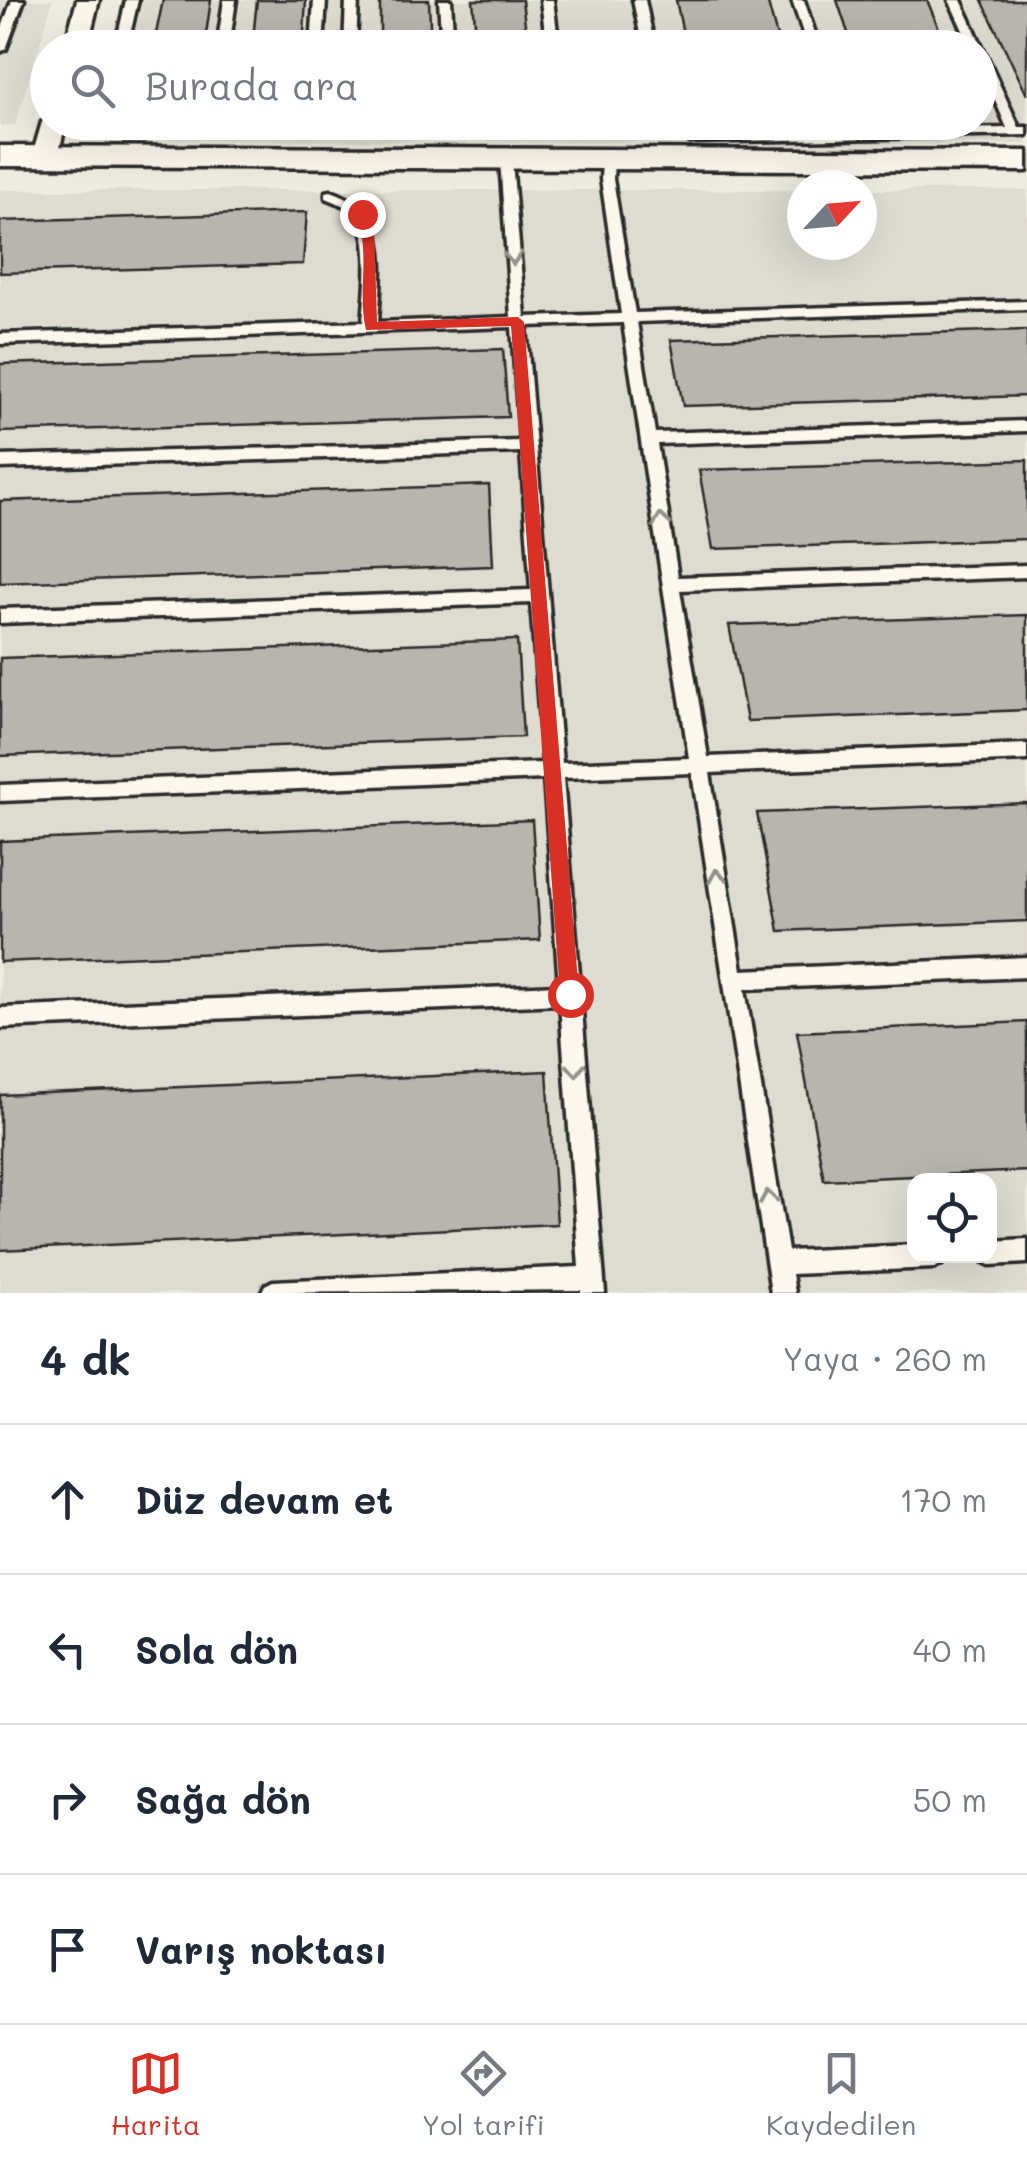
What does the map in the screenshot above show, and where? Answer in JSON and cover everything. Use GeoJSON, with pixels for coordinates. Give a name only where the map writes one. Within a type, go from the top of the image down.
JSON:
{"type":"FeatureCollection","features":[{"type":"Feature","properties":{"kind":"street"},"geometry":{"type":"LineString","coordinates":[[80,30],[88,0]]}},
{"type":"Feature","properties":{"kind":"street"},"geometry":{"type":"LineString","coordinates":[[0,156],[47,140]]}},
{"type":"Feature","properties":{"kind":"street"},"geometry":{"type":"LineString","coordinates":[[65,140],[506,170]]}},
{"type":"Feature","properties":{"kind":"street"},"geometry":{"type":"LineString","coordinates":[[607,169],[1023,141]]}},
{"type":"Feature","properties":{"kind":"street"},"geometry":{"type":"LineString","coordinates":[[0,180],[607,169],[1027,182]]}},
{"type":"Feature","properties":{"kind":"lane"},"geometry":{"type":"LineString","coordinates":[[0,48],[18,0]]}},
{"type":"Feature","properties":{"kind":"lane"},"geometry":{"type":"LineString","coordinates":[[125,30],[132,0]]}},
{"type":"Feature","properties":{"kind":"lane"},"geometry":{"type":"LineString","coordinates":[[226,30],[230,0]]}},
{"type":"Feature","properties":{"kind":"lane"},"geometry":{"type":"LineString","coordinates":[[318,30],[320,0]]}},
{"type":"Feature","properties":{"kind":"lane"},"geometry":{"type":"LineString","coordinates":[[351,30],[352,0]]}},
{"type":"Feature","properties":{"kind":"lane"},"geometry":{"type":"LineString","coordinates":[[445,0],[447,30]]}},
{"type":"Feature","properties":{"kind":"lane"},"geometry":{"type":"LineString","coordinates":[[547,0],[551,30]]}},
{"type":"Feature","properties":{"kind":"lane"},"geometry":{"type":"LineString","coordinates":[[639,0],[645,30]]}},
{"type":"Feature","properties":{"kind":"lane"},"geometry":{"type":"LineString","coordinates":[[798,0],[808,30]]}},
{"type":"Feature","properties":{"kind":"lane"},"geometry":{"type":"LineString","coordinates":[[955,0],[969,30]]}},
{"type":"Feature","properties":{"kind":"lane"},"geometry":{"type":"LineString","coordinates":[[997,88],[1023,141]]}},
{"type":"Feature","properties":{"kind":"lane"},"geometry":{"type":"LineString","coordinates":[[997,139],[1023,141]]}},
{"type":"Feature","properties":{"kind":"lane"},"geometry":{"type":"LineString","coordinates":[[607,169],[784,1293]]}},
{"type":"Feature","properties":{"kind":"lane"},"geometry":{"type":"LineString","coordinates":[[273,1293],[592,1286],[506,170]]}},
{"type":"Feature","properties":{"kind":"lane"},"geometry":{"type":"LineString","coordinates":[[330,194],[362,214],[368,228],[370,327]]}},
{"type":"Feature","properties":{"kind":"lane"},"geometry":{"type":"LineString","coordinates":[[0,339],[1027,305]]}},
{"type":"Feature","properties":{"kind":"lane"},"geometry":{"type":"LineString","coordinates":[[648,439],[1027,426]]}},
{"type":"Feature","properties":{"kind":"lane"},"geometry":{"type":"LineString","coordinates":[[0,462],[527,446]]}},
{"type":"Feature","properties":{"kind":"lane"},"geometry":{"type":"LineString","coordinates":[[671,584],[1027,571]]}},
{"type":"Feature","properties":{"kind":"lane"},"geometry":{"type":"LineString","coordinates":[[0,616],[538,596]]}},
{"type":"Feature","properties":{"kind":"lane"},"geometry":{"type":"LineString","coordinates":[[0,793],[1027,752]]}},
{"type":"Feature","properties":{"kind":"lane"},"geometry":{"type":"LineString","coordinates":[[734,980],[1027,967]]}},
{"type":"Feature","properties":{"kind":"lane"},"geometry":{"type":"LineString","coordinates":[[0,1018],[570,994]]}},
{"type":"Feature","properties":{"kind":"lane"},"geometry":{"type":"LineString","coordinates":[[997,1253],[1027,1251]]}},
{"type":"Feature","properties":{"kind":"lane"},"geometry":{"type":"LineString","coordinates":[[779,1263],[907,1257]]}},
{"type":"Feature","properties":{"kind":"shaded area"},"geometry":{"type":"Polygon","coordinates":[[[0,0],[53,0],[44,30],[30,30],[30,76],[15,125],[0,126],[0,0]]]}},
{"type":"Feature","properties":{"kind":"shaded area"},"geometry":{"type":"Polygon","coordinates":[[[122,0],[1027,0],[1027,144],[277,140],[997,140],[997,30],[115,30],[122,0]]]}},
{"type":"Feature","properties":{"kind":"shaded area"},"geometry":{"type":"Polygon","coordinates":[[[0,190],[787,190],[787,260],[877,260],[877,190],[1027,190],[1027,1293],[0,1293],[0,190]]]}},
{"type":"Feature","properties":{"kind":"building"},"geometry":{"type":"Polygon","coordinates":[[[163,0],[211,0],[207,30],[157,30],[163,0]]]}},
{"type":"Feature","properties":{"kind":"building"},"geometry":{"type":"Polygon","coordinates":[[[257,0],[306,0],[304,30],[254,30],[257,0]]]}},
{"type":"Feature","properties":{"kind":"building"},"geometry":{"type":"Polygon","coordinates":[[[380,0],[429,0],[430,30],[380,30],[380,0]]]}},
{"type":"Feature","properties":{"kind":"building"},"geometry":{"type":"Polygon","coordinates":[[[473,0],[522,0],[526,30],[476,30],[473,0]]]}},
{"type":"Feature","properties":{"kind":"building"},"geometry":{"type":"Polygon","coordinates":[[[676,0],[767,0],[775,30],[682,30],[676,0]]]}},
{"type":"Feature","properties":{"kind":"building"},"geometry":{"type":"Polygon","coordinates":[[[837,0],[927,0],[940,30],[847,30],[837,0]]]}},
{"type":"Feature","properties":{"kind":"building"},"geometry":{"type":"Polygon","coordinates":[[[982,0],[1027,0],[1027,95],[997,30],[982,0]]]}},
{"type":"Feature","properties":{"kind":"building"},"geometry":{"type":"Polygon","coordinates":[[[307,212],[303,264],[0,273],[0,221],[307,212]]]}},
{"type":"Feature","properties":{"kind":"building"},"geometry":{"type":"Polygon","coordinates":[[[1027,330],[1027,396],[683,406],[671,340],[1027,330]]]}},
{"type":"Feature","properties":{"kind":"building"},"geometry":{"type":"Polygon","coordinates":[[[503,349],[508,417],[0,432],[0,364],[503,349]]]}},
{"type":"Feature","properties":{"kind":"building"},"geometry":{"type":"Polygon","coordinates":[[[1027,460],[1027,539],[713,549],[699,470],[1027,460]]]}},
{"type":"Feature","properties":{"kind":"building"},"geometry":{"type":"Polygon","coordinates":[[[489,485],[493,566],[0,583],[0,501],[489,485]]]}},
{"type":"Feature","properties":{"kind":"building"},"geometry":{"type":"Polygon","coordinates":[[[1027,615],[1027,710],[747,721],[729,625],[1027,615]]]}},
{"type":"Feature","properties":{"kind":"building"},"geometry":{"type":"Polygon","coordinates":[[[517,640],[523,737],[0,756],[0,658],[517,640]]]}},
{"type":"Feature","properties":{"kind":"building"},"geometry":{"type":"Polygon","coordinates":[[[1027,803],[1027,921],[779,931],[757,813],[1027,803]]]}},
{"type":"Feature","properties":{"kind":"building"},"geometry":{"type":"Polygon","coordinates":[[[532,820],[540,940],[0,962],[0,841],[532,820]]]}},
{"type":"Feature","properties":{"kind":"building"},"geometry":{"type":"Polygon","coordinates":[[[1027,1022],[1027,1171],[907,1173],[907,1176],[824,1180],[797,1032],[1027,1022]]]}},
{"type":"Feature","properties":{"kind":"building"},"geometry":{"type":"Polygon","coordinates":[[[547,1071],[557,1224],[0,1250],[0,1095],[547,1071]]]}},
{"type":"Feature","properties":{"kind":"route"},"geometry":{"type":"LineString","coordinates":[[362,214],[368,228],[372,270],[370,327],[518,322],[570,994]]}}]}
